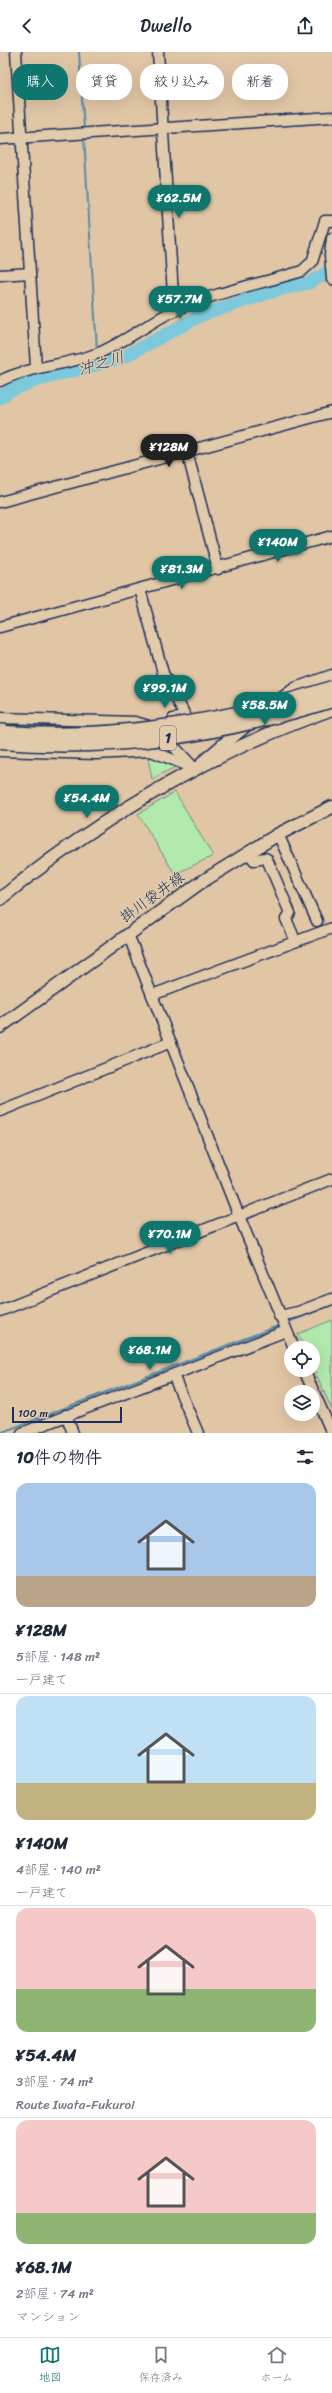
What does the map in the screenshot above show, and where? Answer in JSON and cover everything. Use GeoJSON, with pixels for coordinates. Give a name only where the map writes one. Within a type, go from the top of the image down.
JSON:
{"type":"FeatureCollection","features":[{"type":"Feature","properties":{"kind":"highway","name":"1"},"geometry":{"type":"LineString","coordinates":[[0,732],[90,733],[182,724],[278,706],[332,688]]}},
{"type":"Feature","properties":{"kind":"highway","name":"1"},"geometry":{"type":"LineString","coordinates":[[0,742],[89,745],[161,739],[227,729],[279,717],[332,700]]}},
{"type":"Feature","properties":{"kind":"main road"},"geometry":{"type":"LineString","coordinates":[[195,769],[257,716],[295,689],[332,676]]}},
{"type":"Feature","properties":{"kind":"main road"},"geometry":{"type":"LineString","coordinates":[[0,899],[27,877],[115,815],[195,769],[332,709]]}},
{"type":"Feature","properties":{"kind":"main road","name":"掛川袋井線"},"geometry":{"type":"LineString","coordinates":[[0,1027],[200,883],[278,834],[332,807]]}},
{"type":"Feature","properties":{"kind":"street"},"geometry":{"type":"LineString","coordinates":[[16,52],[36,368]]}},
{"type":"Feature","properties":{"kind":"street"},"geometry":{"type":"LineString","coordinates":[[158,52],[174,311]]}},
{"type":"Feature","properties":{"kind":"street"},"geometry":{"type":"LineString","coordinates":[[0,138],[332,117]]}},
{"type":"Feature","properties":{"kind":"street"},"geometry":{"type":"LineString","coordinates":[[0,381],[36,368],[77,360],[116,346],[174,311],[231,290],[302,272],[314,256],[325,220],[332,221]]}},
{"type":"Feature","properties":{"kind":"street"},"geometry":{"type":"LineString","coordinates":[[332,238],[330,255],[332,279]]}},
{"type":"Feature","properties":{"kind":"street"},"geometry":{"type":"LineString","coordinates":[[0,275],[30,273]]}},
{"type":"Feature","properties":{"kind":"street"},"geometry":{"type":"LineString","coordinates":[[0,502],[332,412]]}},
{"type":"Feature","properties":{"kind":"street"},"geometry":{"type":"LineString","coordinates":[[187,452],[218,569]]}},
{"type":"Feature","properties":{"kind":"street"},"geometry":{"type":"LineString","coordinates":[[0,627],[218,569],[332,536]]}},
{"type":"Feature","properties":{"kind":"street"},"geometry":{"type":"LineString","coordinates":[[140,589],[163,673],[186,717],[166,720],[150,726]]}},
{"type":"Feature","properties":{"kind":"street"},"geometry":{"type":"LineString","coordinates":[[0,718],[135,722],[150,726],[167,738],[195,769]]}},
{"type":"Feature","properties":{"kind":"street"},"geometry":{"type":"LineString","coordinates":[[0,751],[96,754],[151,752],[195,769]]}},
{"type":"Feature","properties":{"kind":"street"},"geometry":{"type":"LineString","coordinates":[[278,834],[317,921]]}},
{"type":"Feature","properties":{"kind":"street"},"geometry":{"type":"LineString","coordinates":[[249,852],[254,860],[267,859],[290,913],[286,919],[293,935]]}},
{"type":"Feature","properties":{"kind":"street"},"geometry":{"type":"LineString","coordinates":[[152,995],[332,928]]}},
{"type":"Feature","properties":{"kind":"street"},"geometry":{"type":"LineString","coordinates":[[128,934],[279,1317],[290,1341]]}},
{"type":"Feature","properties":{"kind":"street"},"geometry":{"type":"LineString","coordinates":[[0,1111],[171,1042]]}},
{"type":"Feature","properties":{"kind":"street"},"geometry":{"type":"LineString","coordinates":[[0,1311],[332,1179]]}},
{"type":"Feature","properties":{"kind":"street"},"geometry":{"type":"LineString","coordinates":[[279,1317],[298,1312],[332,1298]]}},
{"type":"Feature","properties":{"kind":"street"},"geometry":{"type":"LineString","coordinates":[[22,1433],[285,1330]]}},
{"type":"Feature","properties":{"kind":"street"},"geometry":{"type":"LineString","coordinates":[[173,1374],[198,1433]]}},
{"type":"Feature","properties":{"kind":"street"},"geometry":{"type":"LineString","coordinates":[[307,1377],[332,1433]]}},
{"type":"Feature","properties":{"kind":"street"},"geometry":{"type":"LineString","coordinates":[[66,1416],[73,1433]]}},
{"type":"Feature","properties":{"kind":"green space"},"geometry":{"type":"Polygon","coordinates":[[[152,757],[172,762],[175,767],[152,779],[148,758],[152,757]]]}},
{"type":"Feature","properties":{"kind":"green space"},"geometry":{"type":"Polygon","coordinates":[[[175,792],[213,856],[175,874],[138,814],[175,792]]]}},
{"type":"Feature","properties":{"kind":"green space"},"geometry":{"type":"Polygon","coordinates":[[[332,1320],[332,1410],[317,1377],[320,1377],[320,1341],[302,1341],[298,1334],[332,1320]]]}},
{"type":"Feature","properties":{"kind":"waterway"},"geometry":{"type":"LineString","coordinates":[[79,52],[84,131]]}},
{"type":"Feature","properties":{"kind":"waterway"},"geometry":{"type":"LineString","coordinates":[[84,137],[97,350]]}},
{"type":"Feature","properties":{"kind":"waterway","name":"沖之川"},"geometry":{"type":"LineString","coordinates":[[0,398],[9,391],[35,381],[122,358],[202,315],[277,290],[309,283],[332,270]]}},
{"type":"Feature","properties":{"kind":"waterway"},"geometry":{"type":"LineString","coordinates":[[309,283],[329,281]]}},
{"type":"Feature","properties":{"kind":"waterway"},"geometry":{"type":"LineString","coordinates":[[98,357],[98,366]]}},
{"type":"Feature","properties":{"kind":"waterway"},"geometry":{"type":"LineString","coordinates":[[286,1323],[332,1305]]}},
{"type":"Feature","properties":{"kind":"waterway"},"geometry":{"type":"LineString","coordinates":[[0,1433],[280,1325]]}}]}
